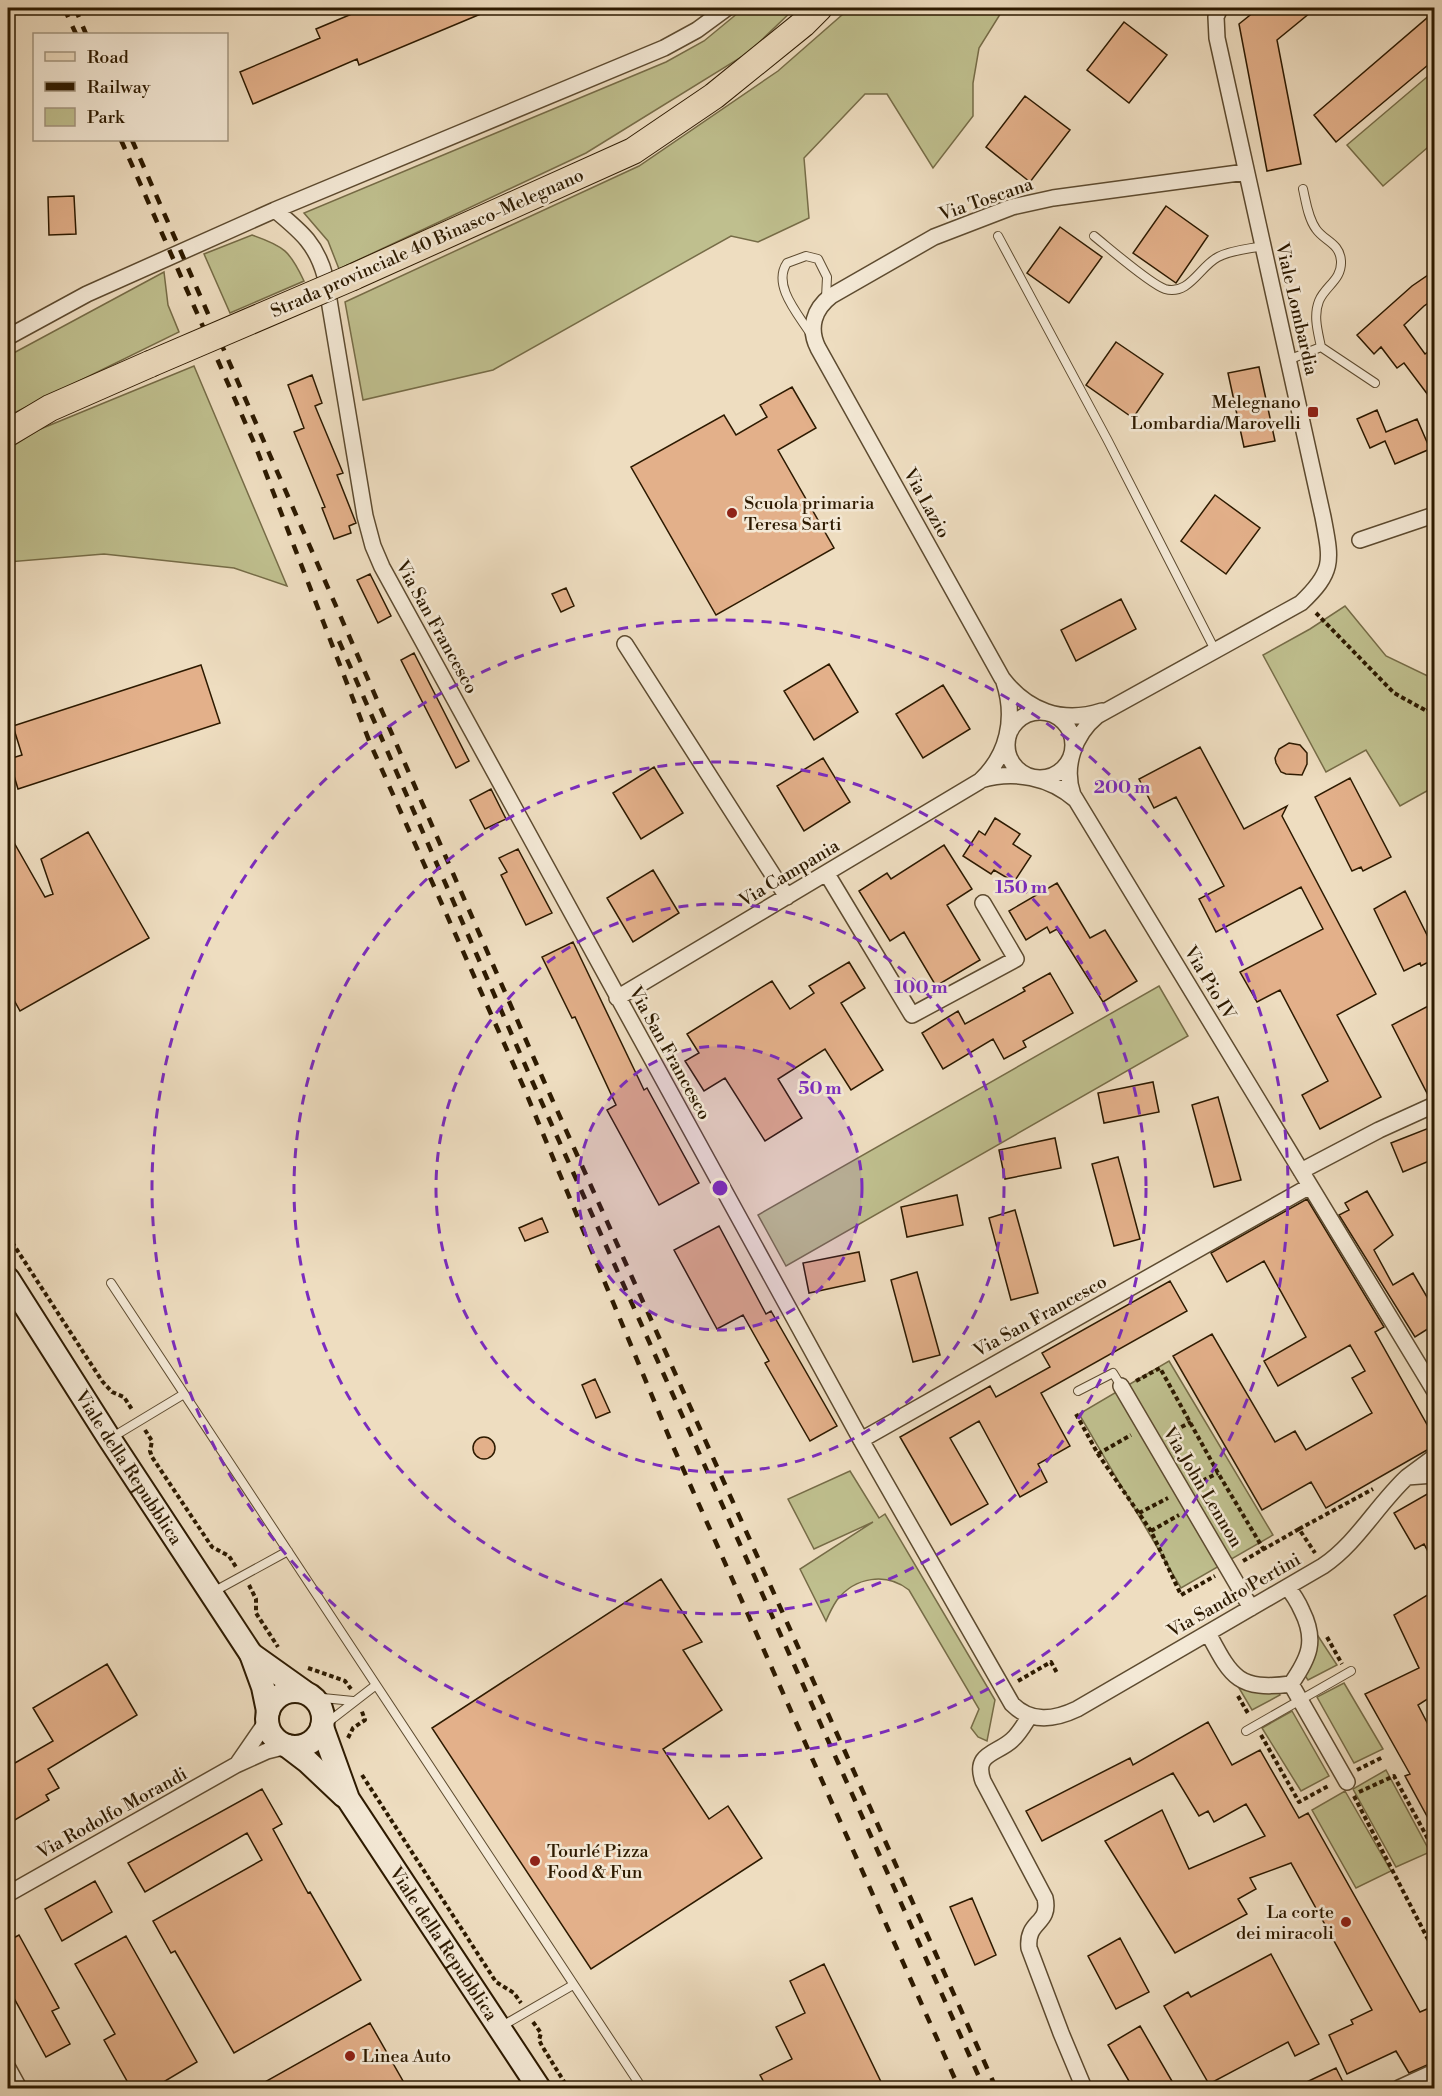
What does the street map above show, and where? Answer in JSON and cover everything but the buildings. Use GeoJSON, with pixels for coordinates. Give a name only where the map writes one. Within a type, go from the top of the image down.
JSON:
{"type":"FeatureCollection","features":[{"type":"Feature","properties":{"kind":"main road","name":"Strada provinciale 40 Binasco-Melegnano"},"geometry":{"type":"LineString","coordinates":[[8,433],[50,408],[353,277],[633,151],[714,96],[819,8]]}},
{"type":"Feature","properties":{"kind":"street"},"geometry":{"type":"LineString","coordinates":[[8,337],[87,294],[275,210],[664,48],[697,30],[727,8]]}},
{"type":"Feature","properties":{"kind":"street","name":"Viale Lombardia"},"geometry":{"type":"LineString","coordinates":[[1073,752],[1083,730],[1105,710],[1302,603],[1322,582],[1327,570],[1328,543],[1217,38],[1216,17],[1220,8]]}},
{"type":"Feature","properties":{"kind":"street","name":"Via Toscana"},"geometry":{"type":"LineString","coordinates":[[825,300],[920,244],[987,215],[1033,201],[1246,172]]}},
{"type":"Feature","properties":{"kind":"street","name":"Via San Francesco"},"geometry":{"type":"LineString","coordinates":[[275,210],[301,231],[313,245],[321,260],[365,516],[377,557],[861,1440],[1310,1186]]}},
{"type":"Feature","properties":{"kind":"street","name":"Via Lazio"},"geometry":{"type":"LineString","coordinates":[[825,300],[814,317],[813,331],[818,348],[1002,678],[1021,699],[1047,712]]}},
{"type":"Feature","properties":{"kind":"street"},"geometry":{"type":"LineString","coordinates":[[1360,540],[1434,515]]}},
{"type":"Feature","properties":{"kind":"street"},"geometry":{"type":"LineString","coordinates":[[625,644],[787,897]]}},
{"type":"Feature","properties":{"kind":"street","name":"Via Lazio"},"geometry":{"type":"LineString","coordinates":[[1002,678],[1009,706],[1007,739]]}},
{"type":"Feature","properties":{"kind":"street","name":"Viale Lombardia"},"geometry":{"type":"LineString","coordinates":[[1047,712],[1075,715],[1105,710]]}},
{"type":"Feature","properties":{"kind":"street"},"geometry":{"type":"LineString","coordinates":[[1033,712],[1047,712],[1058,717],[1068,726],[1073,737],[1073,752],[1068,764],[1059,773],[1044,778],[1032,778],[1013,765],[1007,753],[1007,739],[1012,726],[1021,718],[1033,712]]}},
{"type":"Feature","properties":{"kind":"street","name":"Via Campania"},"geometry":{"type":"LineString","coordinates":[[617,998],[980,781],[993,767],[1007,739]]}},
{"type":"Feature","properties":{"kind":"street","name":"Via Pio IV"},"geometry":{"type":"LineString","coordinates":[[1073,752],[1069,774],[1071,790],[1076,800],[1434,1390]]}},
{"type":"Feature","properties":{"kind":"street","name":"Via Campania"},"geometry":{"type":"LineString","coordinates":[[980,781],[1005,776],[1032,778]]}},
{"type":"Feature","properties":{"kind":"street","name":"Via Pio IV"},"geometry":{"type":"LineString","coordinates":[[1032,778],[1054,784],[1076,800]]}},
{"type":"Feature","properties":{"kind":"street"},"geometry":{"type":"LineString","coordinates":[[827,874],[912,1015],[1016,959],[983,903]]}},
{"type":"Feature","properties":{"kind":"street"},"geometry":{"type":"LineString","coordinates":[[1301,1171],[1368,1135],[1434,1105]]}},
{"type":"Feature","properties":{"kind":"street","name":"Viale della Repubblica"},"geometry":{"type":"LineString","coordinates":[[8,1279],[251,1654],[263,1687],[273,1737],[308,1762],[348,1799]]}},
{"type":"Feature","properties":{"kind":"street","name":"Via John Lennon"},"geometry":{"type":"LineString","coordinates":[[1122,1388],[1251,1608]]}},
{"type":"Feature","properties":{"kind":"street"},"geometry":{"type":"LineString","coordinates":[[861,1440],[1004,1692],[1017,1709],[1029,1717],[1012,1740],[989,1754],[980,1765],[983,1781],[1046,1904],[1045,1915],[1030,1930],[1029,1948],[1060,2034],[1084,2088]]}},
{"type":"Feature","properties":{"kind":"street","name":"Via Sandro Pertini"},"geometry":{"type":"LineString","coordinates":[[1029,1717],[1050,1718],[1072,1711],[1323,1566],[1342,1552],[1392,1491],[1434,1457]]}},
{"type":"Feature","properties":{"kind":"street"},"geometry":{"type":"LineString","coordinates":[[1407,1477],[1434,1475]]}},
{"type":"Feature","properties":{"kind":"street"},"geometry":{"type":"LineString","coordinates":[[1287,1587],[1295,1595],[1307,1619],[1310,1639],[1306,1659],[1291,1684]]}},
{"type":"Feature","properties":{"kind":"street"},"geometry":{"type":"LineString","coordinates":[[1208,1633],[1226,1666],[1237,1678],[1249,1684],[1263,1686],[1291,1684]]}},
{"type":"Feature","properties":{"kind":"street","name":"Viale della Repubblica"},"geometry":{"type":"LineString","coordinates":[[251,1654],[308,1694],[322,1710],[322,1727],[348,1799],[540,2088]]}},
{"type":"Feature","properties":{"kind":"street"},"geometry":{"type":"LineString","coordinates":[[1291,1684],[1348,1784]]}},
{"type":"Feature","properties":{"kind":"street"},"geometry":{"type":"LineString","coordinates":[[267,1716],[272,1702],[278,1696],[294,1690],[308,1694]]}},
{"type":"Feature","properties":{"kind":"street","name":"Via Rodolfo Morandi"},"geometry":{"type":"LineString","coordinates":[[236,1765],[267,1716]]}},
{"type":"Feature","properties":{"kind":"street"},"geometry":{"type":"LineString","coordinates":[[287,1746],[305,1745],[318,1735],[322,1727]]}},
{"type":"Feature","properties":{"kind":"street","name":"Via Rodolfo Morandi"},"geometry":{"type":"LineString","coordinates":[[8,1894],[236,1765],[267,1751],[287,1746]]}},
{"type":"Feature","properties":{"kind":"street"},"geometry":{"type":"LineString","coordinates":[[8,2068],[19,2088]]}},
{"type":"Feature","properties":{"kind":"street"},"geometry":{"type":"LineString","coordinates":[[1399,2088],[1434,2072]]}},
{"type":"Feature","properties":{"kind":"lane"},"geometry":{"type":"LineString","coordinates":[[1303,189],[1313,224],[1319,233],[1330,240],[1340,256],[1339,274],[1322,295],[1317,309],[1321,347],[1374,383]]}},
{"type":"Feature","properties":{"kind":"lane"},"geometry":{"type":"LineString","coordinates":[[998,236],[1107,439],[1215,650]]}},
{"type":"Feature","properties":{"kind":"lane"},"geometry":{"type":"LineString","coordinates":[[1094,236],[1158,285],[1169,290],[1186,286],[1217,257],[1263,246]]}},
{"type":"Feature","properties":{"kind":"lane","name":"Via Lazio"},"geometry":{"type":"LineString","coordinates":[[818,348],[784,290],[782,274],[787,263],[806,256],[818,259],[827,277],[825,300]]}},
{"type":"Feature","properties":{"kind":"lane"},"geometry":{"type":"LineString","coordinates":[[1288,360],[1321,347]]}},
{"type":"Feature","properties":{"kind":"lane"},"geometry":{"type":"LineString","coordinates":[[111,1283],[642,2088]]}},
{"type":"Feature","properties":{"kind":"lane"},"geometry":{"type":"LineString","coordinates":[[1078,1391],[1113,1373],[1122,1388]]}},
{"type":"Feature","properties":{"kind":"lane"},"geometry":{"type":"LineString","coordinates":[[109,1438],[184,1394]]}},
{"type":"Feature","properties":{"kind":"lane"},"geometry":{"type":"LineString","coordinates":[[211,1593],[288,1551]]}},
{"type":"Feature","properties":{"kind":"lane"},"geometry":{"type":"LineString","coordinates":[[1246,1731],[1349,1672]]}},
{"type":"Feature","properties":{"kind":"lane"},"geometry":{"type":"LineString","coordinates":[[322,1727],[376,1685]]}},
{"type":"Feature","properties":{"kind":"lane"},"geometry":{"type":"LineString","coordinates":[[308,1694],[353,1701]]}},
{"type":"Feature","properties":{"kind":"lane"},"geometry":{"type":"LineString","coordinates":[[499,2027],[573,1984]]}},
{"type":"Feature","properties":{"kind":"path"},"geometry":{"type":"LineString","coordinates":[[1316,613],[1394,693],[1434,715]]}},
{"type":"Feature","properties":{"kind":"path"},"geometry":{"type":"LineString","coordinates":[[1427,711],[1434,706]]}},
{"type":"Feature","properties":{"kind":"path"},"geometry":{"type":"LineString","coordinates":[[1122,1388],[1160,1368],[1264,1550]]}},
{"type":"Feature","properties":{"kind":"path"},"geometry":{"type":"LineString","coordinates":[[1076,1414],[1098,1454],[1139,1513]]}},
{"type":"Feature","properties":{"kind":"path"},"geometry":{"type":"LineString","coordinates":[[1153,1442],[1191,1422]]}},
{"type":"Feature","properties":{"kind":"path"},"geometry":{"type":"LineString","coordinates":[[1098,1454],[1145,1427]]}},
{"type":"Feature","properties":{"kind":"path"},"geometry":{"type":"LineString","coordinates":[[1299,1529],[1382,1484]]}},
{"type":"Feature","properties":{"kind":"path"},"geometry":{"type":"LineString","coordinates":[[1151,1531],[1193,1508]]}},
{"type":"Feature","properties":{"kind":"path"},"geometry":{"type":"LineString","coordinates":[[1327,1636],[1349,1672]]}},
{"type":"Feature","properties":{"kind":"path"},"geometry":{"type":"LineString","coordinates":[[1018,1681],[1051,1662],[1057,1673]]}},
{"type":"Feature","properties":{"kind":"path"},"geometry":{"type":"LineString","coordinates":[[1238,1695],[1299,1802],[1348,1784],[1394,1776],[1434,1850]]}},
{"type":"Feature","properties":{"kind":"path"},"geometry":{"type":"LineString","coordinates":[[1348,1784],[1383,1756]]}},
{"type":"Feature","properties":{"kind":"path"},"geometry":{"type":"LineString","coordinates":[[1348,1784],[1434,1951]]}},
{"type":"Feature","properties":{"kind":"green space"},"geometry":{"type":"Polygon","coordinates":[[[744,8],[795,8],[748,53],[586,153],[339,269],[328,241],[304,213],[666,62],[704,41],[744,8]]]}},
{"type":"Feature","properties":{"kind":"green space"},"geometry":{"type":"Polygon","coordinates":[[[850,8],[1004,8],[979,48],[973,83],[973,116],[933,168],[887,94],[865,94],[804,158],[809,218],[758,242],[731,236],[493,370],[363,400],[345,302],[639,166],[778,71],[850,8]]]}},
{"type":"Feature","properties":{"kind":"green space"},"geometry":{"type":"Polygon","coordinates":[[[1434,71],[1434,142],[1383,186],[1347,145],[1434,71]]]}},
{"type":"Feature","properties":{"kind":"green space"},"geometry":{"type":"Polygon","coordinates":[[[252,235],[279,246],[285,251],[304,281],[230,313],[204,254],[252,235]]]}},
{"type":"Feature","properties":{"kind":"green space"},"geometry":{"type":"Polygon","coordinates":[[[164,272],[168,305],[179,332],[8,416],[8,356],[164,272]]]}},
{"type":"Feature","properties":{"kind":"green space"},"geometry":{"type":"Polygon","coordinates":[[[194,366],[287,586],[234,568],[104,554],[8,562],[8,449],[38,430],[194,366]]]}},
{"type":"Feature","properties":{"kind":"green space"},"geometry":{"type":"Polygon","coordinates":[[[1345,606],[1386,656],[1434,679],[1434,787],[1400,806],[1366,750],[1326,772],[1263,655],[1345,606]]]}},
{"type":"Feature","properties":{"kind":"green space"},"geometry":{"type":"Polygon","coordinates":[[[1159,986],[1188,1036],[786,1266],[758,1215],[1159,986]]]}},
{"type":"Feature","properties":{"kind":"green space"},"geometry":{"type":"Polygon","coordinates":[[[1169,1361],[1273,1535],[1181,1588],[1079,1414],[1169,1361]]]}},
{"type":"Feature","properties":{"kind":"green space"},"geometry":{"type":"Polygon","coordinates":[[[850,1471],[879,1518],[885,1514],[995,1700],[987,1741],[978,1737],[971,1728],[979,1709],[909,1590],[900,1584],[881,1579],[862,1582],[844,1592],[826,1621],[800,1569],[873,1522],[814,1549],[788,1499],[850,1471]]]}},
{"type":"Feature","properties":{"kind":"green space"},"geometry":{"type":"Polygon","coordinates":[[[1303,1613],[1337,1665],[1308,1680],[1301,1670],[1309,1652],[1303,1613]]]}},
{"type":"Feature","properties":{"kind":"green space"},"geometry":{"type":"Polygon","coordinates":[[[1226,1666],[1275,1686],[1280,1695],[1252,1710],[1226,1666]]]}},
{"type":"Feature","properties":{"kind":"green space"},"geometry":{"type":"Polygon","coordinates":[[[1344,1683],[1383,1749],[1354,1763],[1317,1697],[1344,1683]]]}},
{"type":"Feature","properties":{"kind":"green space"},"geometry":{"type":"Polygon","coordinates":[[[1292,1711],[1329,1776],[1301,1791],[1262,1728],[1292,1711]]]}},
{"type":"Feature","properties":{"kind":"green space"},"geometry":{"type":"Polygon","coordinates":[[[1386,1770],[1430,1852],[1396,1867],[1353,1789],[1386,1770]]]}},
{"type":"Feature","properties":{"kind":"green space"},"geometry":{"type":"Polygon","coordinates":[[[1345,1791],[1391,1871],[1356,1888],[1312,1810],[1345,1791]]]}},
{"type":"Feature","properties":{"kind":"railway"},"geometry":{"type":"LineString","coordinates":[[64,8],[76,33]]}},
{"type":"Feature","properties":{"kind":"railway"},"geometry":{"type":"LineString","coordinates":[[75,8],[86,33]]}},
{"type":"Feature","properties":{"kind":"railway"},"geometry":{"type":"LineString","coordinates":[[121,141],[255,445],[370,743],[524,1088],[672,1444],[959,2088]]}},
{"type":"Feature","properties":{"kind":"railway"},"geometry":{"type":"LineString","coordinates":[[132,141],[543,1079],[996,2088]]}},
{"type":"Feature","properties":{"kind":"railway"},"geometry":{"type":"LineString","coordinates":[[339,641],[533,1083],[984,2088]]}},
{"type":"Feature","properties":{"kind":"place","name":"Melegnano Lombardia/Marovelli"},"geometry":{"type":"Point","coordinates":[1313,412]}},
{"type":"Feature","properties":{"kind":"place","name":"Scuola primaria Teresa Sarti"},"geometry":{"type":"Point","coordinates":[732,513]}},
{"type":"Feature","properties":{"kind":"place","name":"Tourlé Pizza Food & Fun"},"geometry":{"type":"Point","coordinates":[535,1861]}},
{"type":"Feature","properties":{"kind":"place","name":"La corte dei miracoli"},"geometry":{"type":"Point","coordinates":[1346,1922]}},
{"type":"Feature","properties":{"kind":"place","name":"Linea Auto"},"geometry":{"type":"Point","coordinates":[350,2056]}}]}
